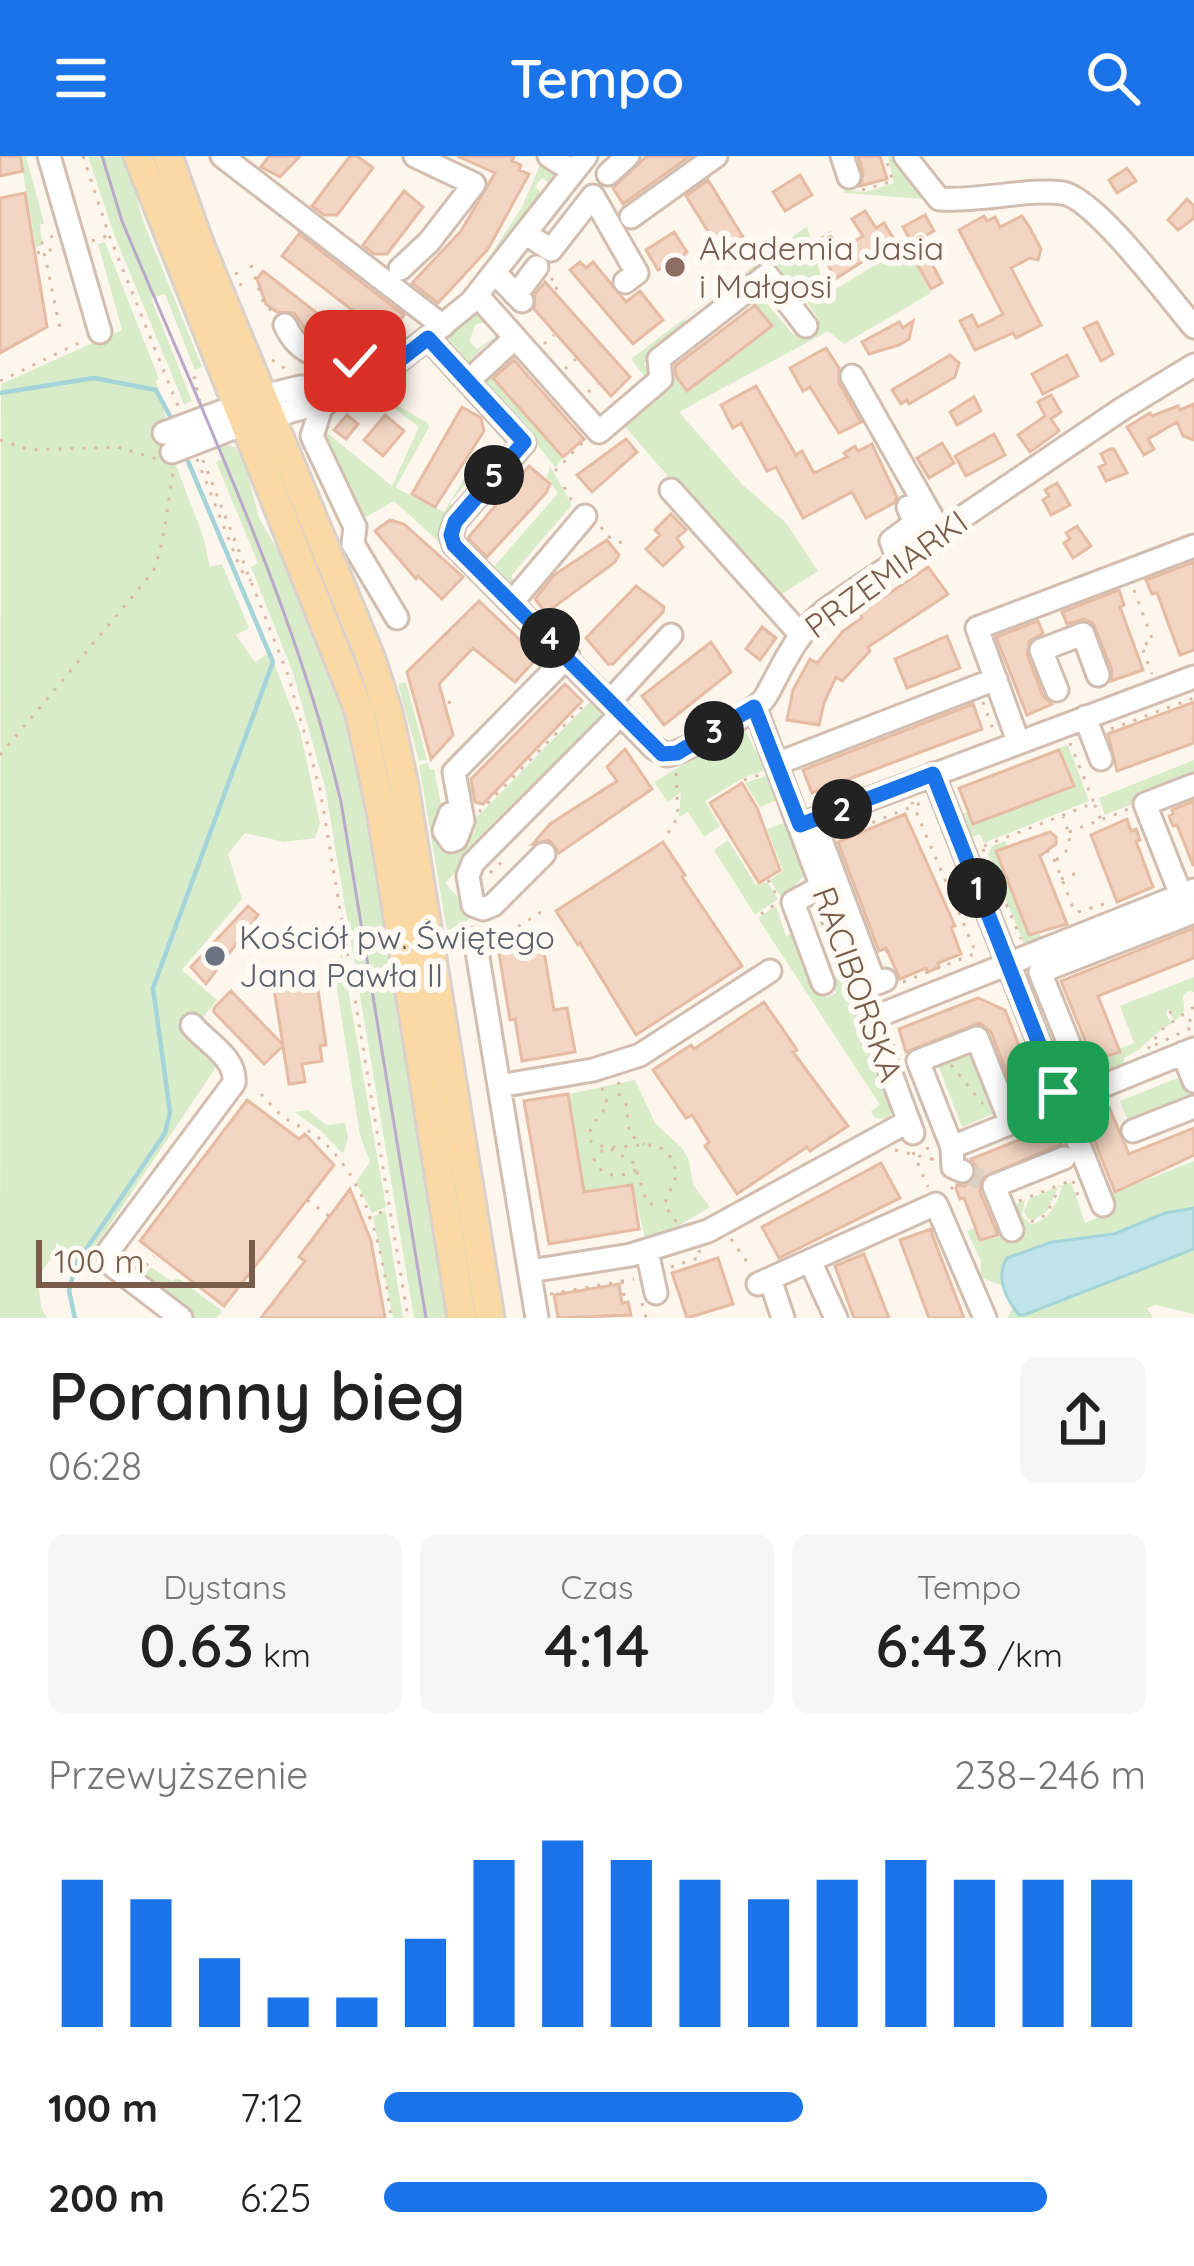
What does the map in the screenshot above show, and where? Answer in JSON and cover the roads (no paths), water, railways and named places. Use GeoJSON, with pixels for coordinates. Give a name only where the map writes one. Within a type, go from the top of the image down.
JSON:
{"type":"FeatureCollection","features":[{"type":"Feature","properties":{"kind":"main road"},"geometry":{"type":"LineString","coordinates":[[138,156],[371,659],[388,712],[404,784],[490,1318]]}},
{"type":"Feature","properties":{"kind":"main road"},"geometry":{"type":"LineString","coordinates":[[168,156],[301,556],[359,710],[381,810],[463,1318]]}},
{"type":"Feature","properties":{"kind":"street"},"geometry":{"type":"LineString","coordinates":[[49,156],[92,336]]}},
{"type":"Feature","properties":{"kind":"street"},"geometry":{"type":"LineString","coordinates":[[222,156],[435,332]]}},
{"type":"Feature","properties":{"kind":"street"},"geometry":{"type":"LineString","coordinates":[[400,269],[429,242],[474,184],[415,156]]}},
{"type":"Feature","properties":{"kind":"street"},"geometry":{"type":"LineString","coordinates":[[180,448],[254,411],[306,407],[380,375],[435,332],[477,295],[580,164],[549,156]]}},
{"type":"Feature","properties":{"kind":"street"},"geometry":{"type":"LineString","coordinates":[[608,174],[628,156]]}},
{"type":"Feature","properties":{"kind":"street"},"geometry":{"type":"LineString","coordinates":[[631,217],[716,156]]}},
{"type":"Feature","properties":{"kind":"street"},"geometry":{"type":"LineString","coordinates":[[897,162],[940,199],[1052,193],[1076,197],[1194,327]]}},
{"type":"Feature","properties":{"kind":"street"},"geometry":{"type":"LineString","coordinates":[[525,233],[550,250],[593,196],[637,273],[625,282]]}},
{"type":"Feature","properties":{"kind":"street"},"geometry":{"type":"LineString","coordinates":[[495,272],[519,298],[544,273]]}},
{"type":"Feature","properties":{"kind":"street"},"geometry":{"type":"LineString","coordinates":[[477,295],[598,432],[661,379],[659,358],[767,275],[806,326]]}},
{"type":"Feature","properties":{"kind":"street"},"geometry":{"type":"LineString","coordinates":[[285,325],[293,342],[310,356],[359,362],[380,375]]}},
{"type":"Feature","properties":{"kind":"street","name":"PRZEMIARKI"},"geometry":{"type":"LineString","coordinates":[[435,332],[524,442],[452,527],[454,545],[568,656],[614,709],[662,754],[672,755],[764,700],[800,634],[827,609],[1194,365]]}},
{"type":"Feature","properties":{"kind":"street"},"geometry":{"type":"LineString","coordinates":[[333,334],[367,349],[380,375]]}},
{"type":"Feature","properties":{"kind":"street"},"geometry":{"type":"LineString","coordinates":[[479,371],[515,338]]}},
{"type":"Feature","properties":{"kind":"street"},"geometry":{"type":"LineString","coordinates":[[852,376],[941,533]]}},
{"type":"Feature","properties":{"kind":"street"},"geometry":{"type":"LineString","coordinates":[[341,389],[321,408],[312,436],[355,526],[353,544],[397,619]]}},
{"type":"Feature","properties":{"kind":"street"},"geometry":{"type":"LineString","coordinates":[[671,490],[800,634]]}},
{"type":"Feature","properties":{"kind":"street"},"geometry":{"type":"LineString","coordinates":[[899,561],[891,542],[915,523],[908,507]]}},
{"type":"Feature","properties":{"kind":"street"},"geometry":{"type":"LineString","coordinates":[[513,602],[579,509]]}},
{"type":"Feature","properties":{"kind":"street"},"geometry":{"type":"LineString","coordinates":[[1018,741],[988,687],[977,628],[1194,546]]}},
{"type":"Feature","properties":{"kind":"street"},"geometry":{"type":"LineString","coordinates":[[1045,602],[1060,642]]}},
{"type":"Feature","properties":{"kind":"street"},"geometry":{"type":"LineString","coordinates":[[544,854],[496,903],[483,909],[473,905],[468,876],[473,863],[614,709],[671,634]]}},
{"type":"Feature","properties":{"kind":"street"},"geometry":{"type":"LineString","coordinates":[[1057,690],[1041,650],[1060,642],[1083,634],[1098,675]]}},
{"type":"Feature","properties":{"kind":"street"},"geometry":{"type":"LineString","coordinates":[[461,816],[444,831],[451,841],[463,821],[454,772],[568,656]]}},
{"type":"Feature","properties":{"kind":"street"},"geometry":{"type":"LineString","coordinates":[[800,825],[1194,677]]}},
{"type":"Feature","properties":{"kind":"street"},"geometry":{"type":"LineString","coordinates":[[772,768],[988,687]]}},
{"type":"Feature","properties":{"kind":"street","name":"RACIBORSKA"},"geometry":{"type":"LineString","coordinates":[[647,1251],[732,1221],[912,1139],[853,948],[772,768],[754,707]]}},
{"type":"Feature","properties":{"kind":"street"},"geometry":{"type":"LineString","coordinates":[[614,709],[653,710]]}},
{"type":"Feature","properties":{"kind":"street"},"geometry":{"type":"LineString","coordinates":[[1085,717],[1101,759]]}},
{"type":"Feature","properties":{"kind":"street"},"geometry":{"type":"LineString","coordinates":[[933,774],[956,810],[1018,960],[1051,1072],[1103,1204]]}},
{"type":"Feature","properties":{"kind":"street"},"geometry":{"type":"LineString","coordinates":[[1190,899],[1145,804],[1194,785]]}},
{"type":"Feature","properties":{"kind":"street"},"geometry":{"type":"LineString","coordinates":[[823,983],[794,902],[830,893],[826,840]]}},
{"type":"Feature","properties":{"kind":"street"},"geometry":{"type":"LineString","coordinates":[[885,1013],[1139,905],[1190,899]]}},
{"type":"Feature","properties":{"kind":"street"},"geometry":{"type":"LineString","coordinates":[[1051,1072],[1076,1061],[1040,972],[1190,899]]}},
{"type":"Feature","properties":{"kind":"street"},"geometry":{"type":"LineString","coordinates":[[475,939],[530,1271],[544,1312]]}},
{"type":"Feature","properties":{"kind":"street"},"geometry":{"type":"LineString","coordinates":[[853,948],[875,984],[890,978]]}},
{"type":"Feature","properties":{"kind":"street"},"geometry":{"type":"LineString","coordinates":[[499,1086],[593,1070],[640,1054],[770,971]]}},
{"type":"Feature","properties":{"kind":"street"},"geometry":{"type":"LineString","coordinates":[[181,1318],[113,1266],[108,1252],[234,1083],[230,1063],[192,1024]]}},
{"type":"Feature","properties":{"kind":"street"},"geometry":{"type":"LineString","coordinates":[[783,1318],[764,1281],[942,1194],[953,1167],[952,1147],[918,1061],[976,1038],[1010,1121]]}},
{"type":"Feature","properties":{"kind":"street"},"geometry":{"type":"LineString","coordinates":[[952,1147],[1188,1051],[1194,1081]]}},
{"type":"Feature","properties":{"kind":"street"},"geometry":{"type":"LineString","coordinates":[[1133,1131],[1194,1107]]}},
{"type":"Feature","properties":{"kind":"street"},"geometry":{"type":"LineString","coordinates":[[1018,1224],[1002,1196],[1064,1158]]}},
{"type":"Feature","properties":{"kind":"street"},"geometry":{"type":"LineString","coordinates":[[942,1194],[985,1318]]}},
{"type":"Feature","properties":{"kind":"street"},"geometry":{"type":"LineString","coordinates":[[530,1271],[647,1251],[645,1291]]}},
{"type":"Feature","properties":{"kind":"street"},"geometry":{"type":"LineString","coordinates":[[810,1261],[836,1318]]}},
{"type":"Feature","properties":{"kind":"water"},"geometry":{"type":"Polygon","coordinates":[[[1194,1208],[1194,1249],[1024,1315],[1019,1315],[1006,1295],[1002,1273],[1007,1258],[1052,1242],[1114,1234],[1165,1213],[1194,1208]]]}},
{"type":"Feature","properties":{"kind":"waterway"},"geometry":{"type":"LineString","coordinates":[[0,393],[94,378],[156,390],[170,416]]}},
{"type":"Feature","properties":{"kind":"waterway"},"geometry":{"type":"LineString","coordinates":[[75,1318],[69,1291],[76,1264],[165,1133],[170,1112],[153,988],[273,662],[187,459]]}},
{"type":"Feature","properties":{"kind":"tunnel"},"geometry":{"type":"LineString","coordinates":[[962,1171],[989,1183]]}},
{"type":"Feature","properties":{"kind":"tram line"},"geometry":{"type":"LineString","coordinates":[[102,156],[122,221],[272,580],[321,727],[341,802],[426,1318]]}},
{"type":"Feature","properties":{"kind":"place","name":"Akademia Jasia i Małgosi"},"geometry":{"type":"Point","coordinates":[675,267]}},
{"type":"Feature","properties":{"kind":"place","name":"Kościół pw. Świętego Jana Pawła II"},"geometry":{"type":"Point","coordinates":[215,956]}}]}
